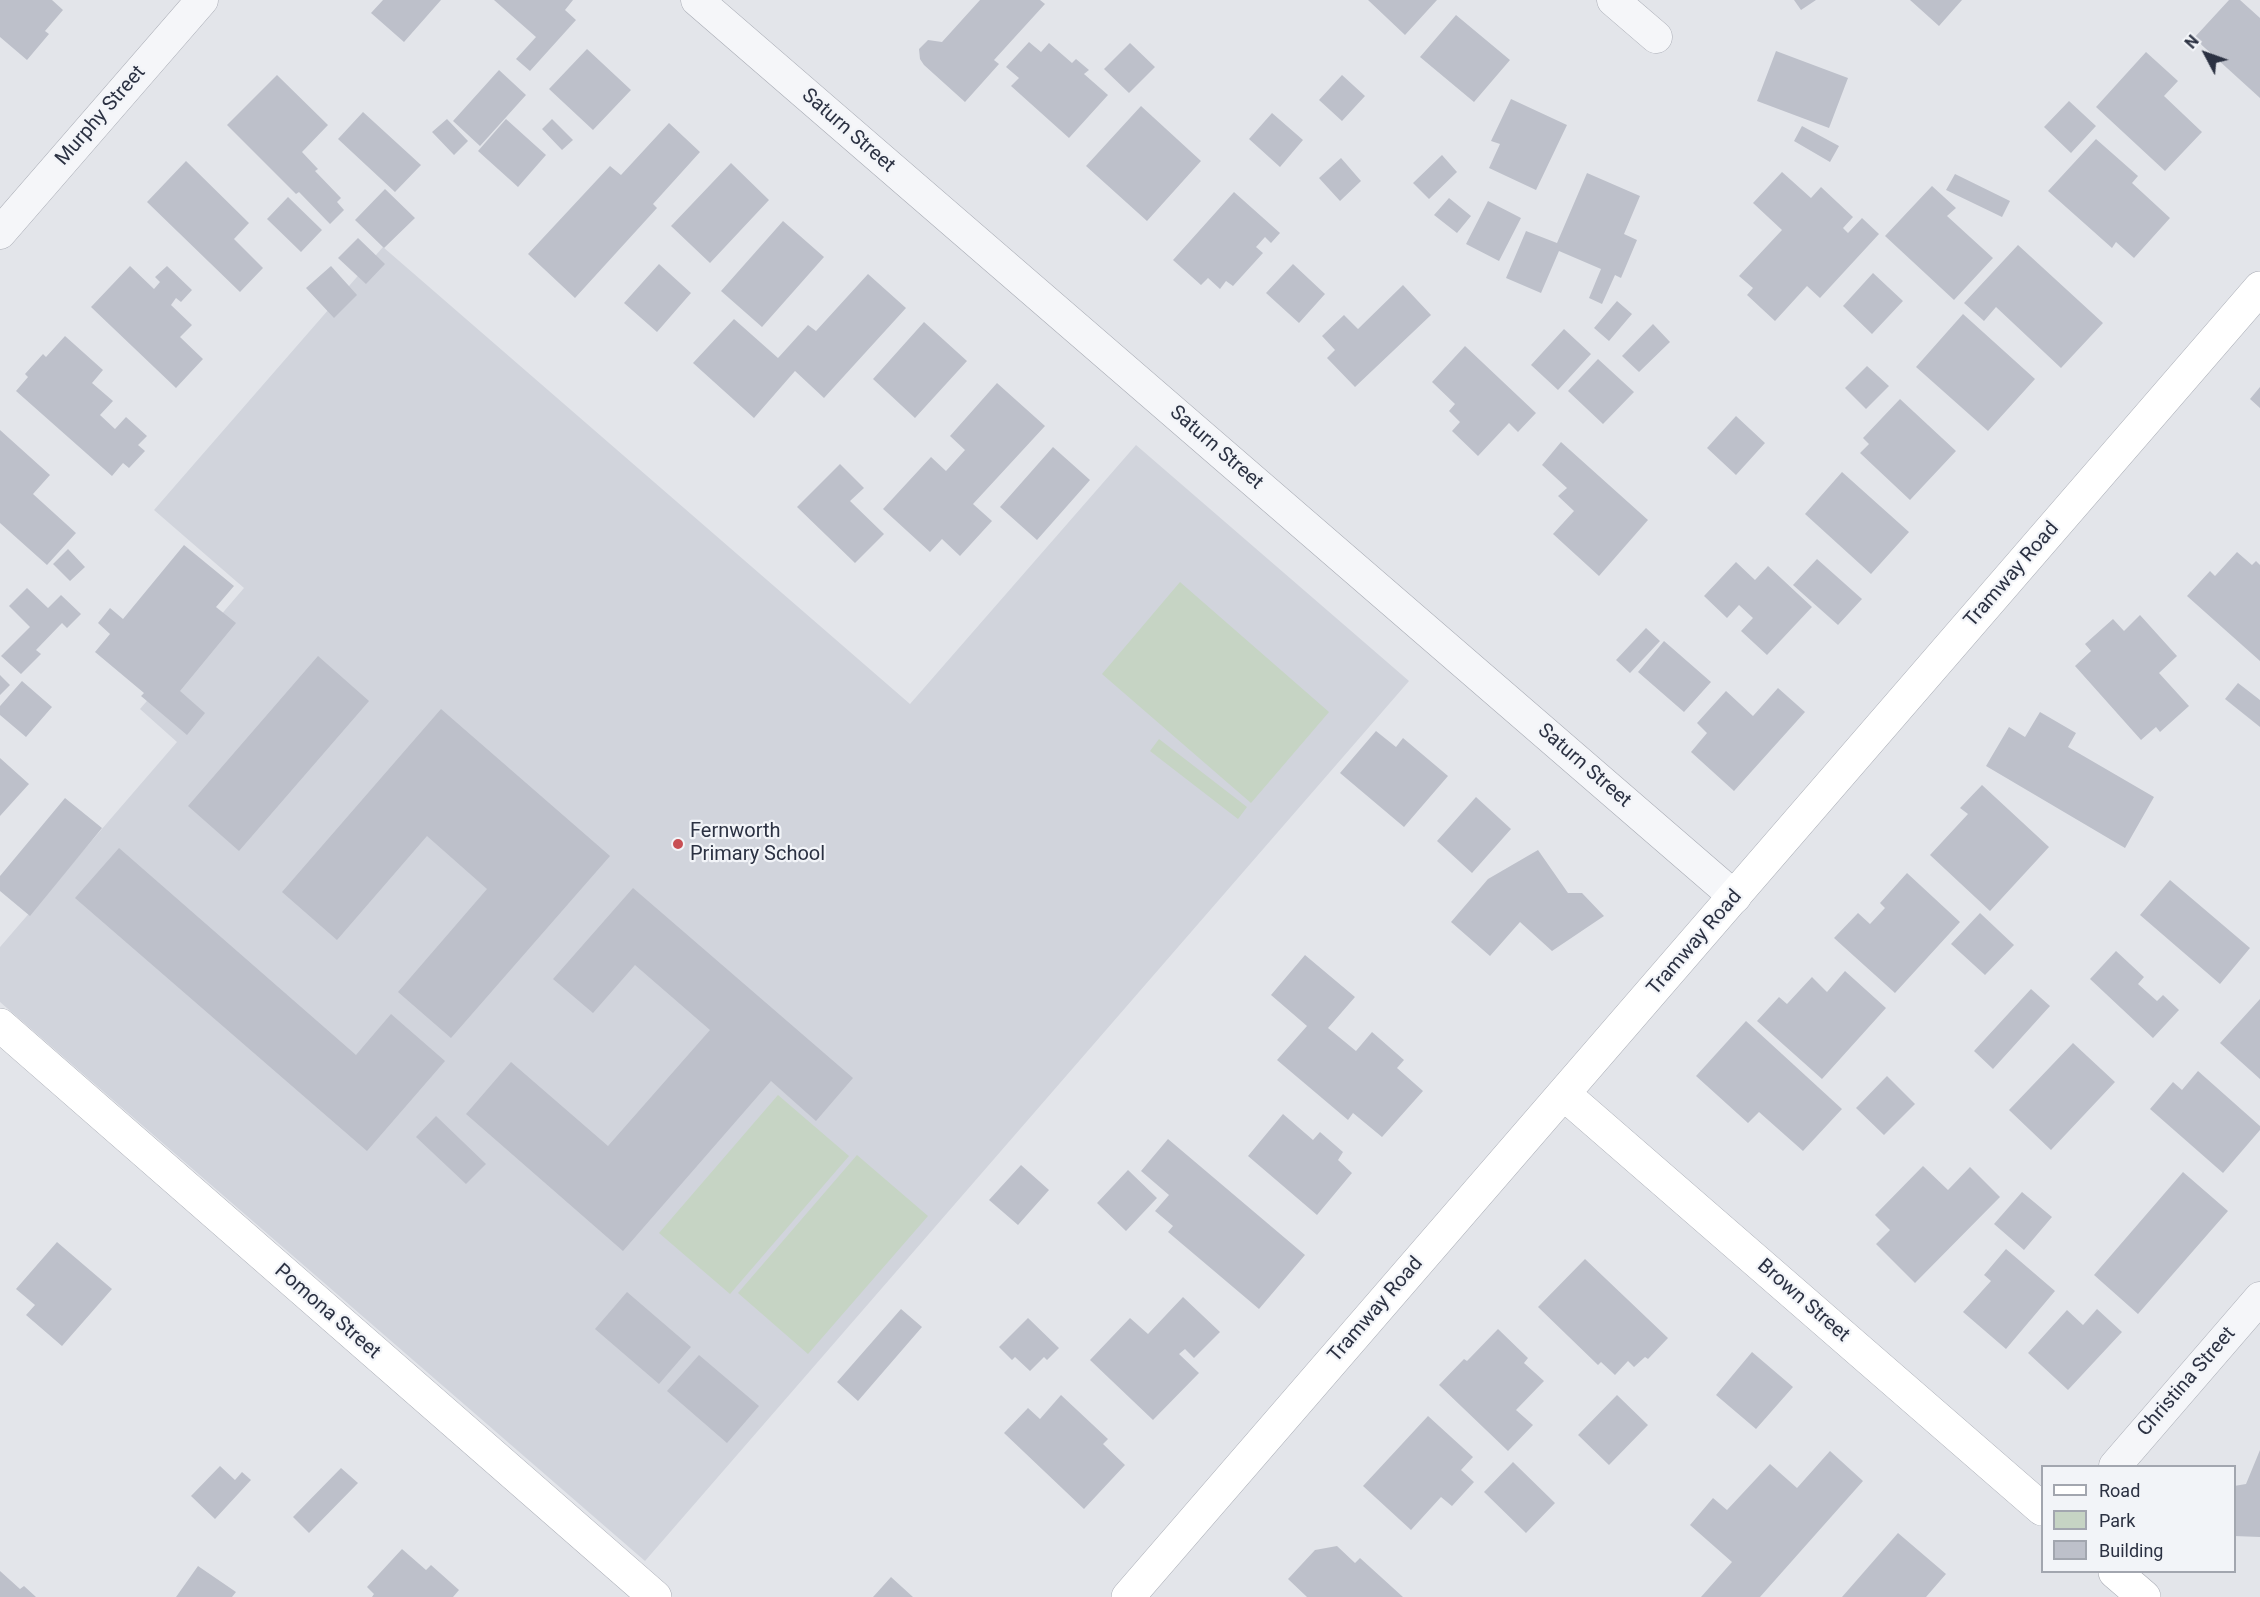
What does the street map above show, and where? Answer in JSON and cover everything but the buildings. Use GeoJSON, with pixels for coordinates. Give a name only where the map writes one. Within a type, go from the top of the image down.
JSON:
{"type":"FeatureCollection","features":[{"type":"Feature","properties":{"kind":"street","name":"Murphy Street"},"geometry":{"type":"LineString","coordinates":[[0,233],[202,0]]}},
{"type":"Feature","properties":{"kind":"street","name":"Saturn Street"},"geometry":{"type":"LineString","coordinates":[[697,0],[1735,897]]}},
{"type":"Feature","properties":{"kind":"street"},"geometry":{"type":"LineString","coordinates":[[1613,0],[1656,37]]}},
{"type":"Feature","properties":{"kind":"street","name":"Tramway Road"},"geometry":{"type":"LineString","coordinates":[[1128,1597],[2260,288]]}},
{"type":"Feature","properties":{"kind":"street","name":"Pomona Street"},"geometry":{"type":"LineString","coordinates":[[0,1026],[655,1597]]}},
{"type":"Feature","properties":{"kind":"street","name":"Brown Street"},"geometry":{"type":"LineString","coordinates":[[1564,1094],[2041,1507]]}},
{"type":"Feature","properties":{"kind":"street","name":"Christina Street"},"geometry":{"type":"LineString","coordinates":[[2117,1465],[2260,1298]]}},
{"type":"Feature","properties":{"kind":"street"},"geometry":{"type":"LineString","coordinates":[[2116,1573],[2144,1597]]}},
{"type":"Feature","properties":{"kind":"shaded area","name":"Fernworth Primary School"},"geometry":{"type":"Polygon","coordinates":[[[383,247],[910,704],[1136,445],[1409,681],[645,1561],[0,1002],[0,947],[177,742],[140,709],[244,588],[154,510],[383,247]]]}},
{"type":"Feature","properties":{"kind":"green space"},"geometry":{"type":"Polygon","coordinates":[[[1180,582],[1329,712],[1251,803],[1102,674],[1180,582]]]}},
{"type":"Feature","properties":{"kind":"green space"},"geometry":{"type":"Polygon","coordinates":[[[1159,739],[1247,807],[1238,819],[1150,751],[1159,739]]]}},
{"type":"Feature","properties":{"kind":"green space"},"geometry":{"type":"Polygon","coordinates":[[[778,1095],[849,1156],[730,1294],[659,1233],[778,1095]]]}},
{"type":"Feature","properties":{"kind":"green space"},"geometry":{"type":"Polygon","coordinates":[[[857,1155],[928,1216],[808,1354],[738,1293],[857,1155]]]}},
{"type":"Feature","properties":{"kind":"place","name":"Fernworth Primary School"},"geometry":{"type":"Point","coordinates":[678,844]}}]}
